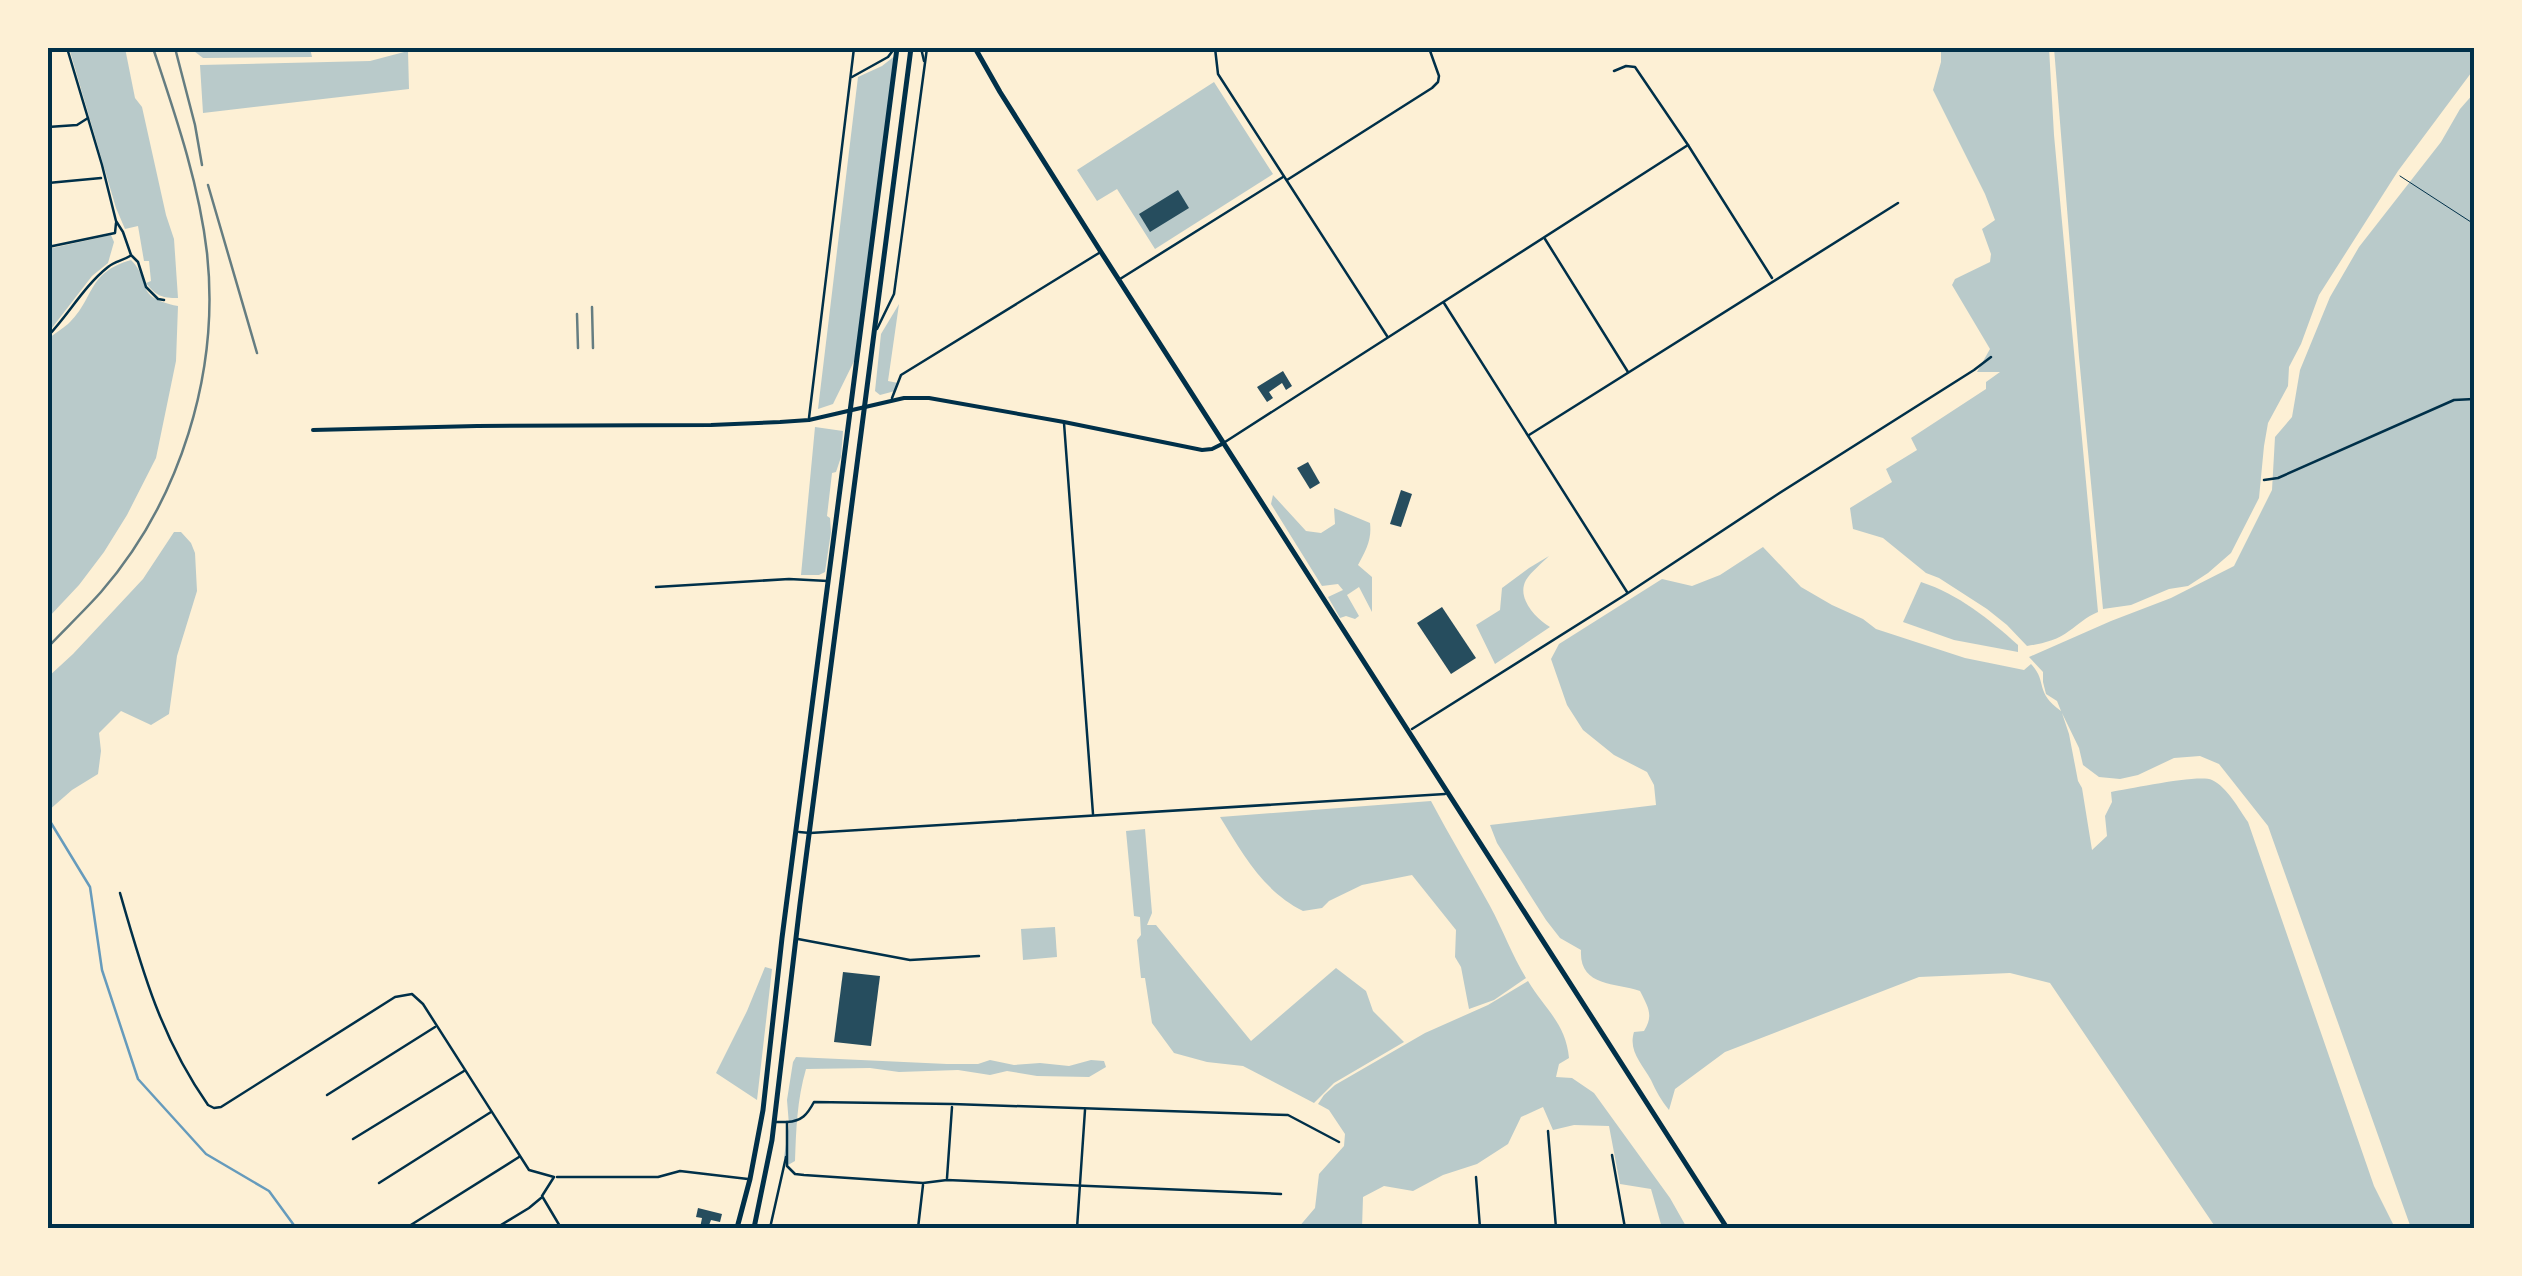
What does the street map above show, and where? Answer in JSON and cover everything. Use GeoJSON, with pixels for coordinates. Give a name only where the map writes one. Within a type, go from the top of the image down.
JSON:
{"type":"FeatureCollection","features":[{"type":"Feature","properties":{"kind":"main road"},"geometry":{"type":"LineString","coordinates":[[737,1228],[763,1110],[896,48]]}},
{"type":"Feature","properties":{"kind":"main road"},"geometry":{"type":"LineString","coordinates":[[754,1228],[776,1111],[912,48]]}},
{"type":"Feature","properties":{"kind":"main road"},"geometry":{"type":"LineString","coordinates":[[975,48],[1118,280],[1727,1228]]}},
{"type":"Feature","properties":{"kind":"main road"},"geometry":{"type":"LineString","coordinates":[[763,1110],[776,1111]]}},
{"type":"Feature","properties":{"kind":"main road"},"geometry":{"type":"LineString","coordinates":[[758,1137],[772,1140]]}},
{"type":"Feature","properties":{"kind":"street"},"geometry":{"type":"LineString","coordinates":[[66,48],[116,221],[131,256],[138,262],[146,287],[164,300]]}},
{"type":"Feature","properties":{"kind":"street"},"geometry":{"type":"LineString","coordinates":[[809,420],[854,48]]}},
{"type":"Feature","properties":{"kind":"street"},"geometry":{"type":"LineString","coordinates":[[851,78],[888,57],[896,48]]}},
{"type":"Feature","properties":{"kind":"street"},"geometry":{"type":"LineString","coordinates":[[920,48],[924,62]]}},
{"type":"Feature","properties":{"kind":"street"},"geometry":{"type":"LineString","coordinates":[[874,335],[894,294],[927,48]]}},
{"type":"Feature","properties":{"kind":"street"},"geometry":{"type":"LineString","coordinates":[[1215,48],[1218,74],[1388,338]]}},
{"type":"Feature","properties":{"kind":"street"},"geometry":{"type":"LineString","coordinates":[[1118,280],[1432,88],[1439,76],[1429,48]]}},
{"type":"Feature","properties":{"kind":"street"},"geometry":{"type":"LineString","coordinates":[[1614,71],[1634,67],[1773,281]]}},
{"type":"Feature","properties":{"kind":"street"},"geometry":{"type":"LineString","coordinates":[[48,127],[77,125],[88,118]]}},
{"type":"Feature","properties":{"kind":"street"},"geometry":{"type":"LineString","coordinates":[[314,430],[711,425],[809,420],[904,398],[943,399],[1212,450],[1688,145]]}},
{"type":"Feature","properties":{"kind":"street"},"geometry":{"type":"LineString","coordinates":[[48,184],[104,178]]}},
{"type":"Feature","properties":{"kind":"street"},"geometry":{"type":"LineString","coordinates":[[1529,434],[1898,203]]}},
{"type":"Feature","properties":{"kind":"street"},"geometry":{"type":"LineString","coordinates":[[48,247],[115,232],[116,221]]}},
{"type":"Feature","properties":{"kind":"street"},"geometry":{"type":"LineString","coordinates":[[1545,238],[1628,372]]}},
{"type":"Feature","properties":{"kind":"street"},"geometry":{"type":"LineString","coordinates":[[891,400],[901,374],[1101,252]]}},
{"type":"Feature","properties":{"kind":"street"},"geometry":{"type":"LineString","coordinates":[[48,336],[95,278],[113,262],[131,256]]}},
{"type":"Feature","properties":{"kind":"street"},"geometry":{"type":"LineString","coordinates":[[1443,302],[1628,593]]}},
{"type":"Feature","properties":{"kind":"street"},"geometry":{"type":"LineString","coordinates":[[1409,732],[1990,357]]}},
{"type":"Feature","properties":{"kind":"street"},"geometry":{"type":"LineString","coordinates":[[2264,480],[2278,478],[2454,400],[2474,399]]}},
{"type":"Feature","properties":{"kind":"street"},"geometry":{"type":"LineString","coordinates":[[1064,422],[1092,816]]}},
{"type":"Feature","properties":{"kind":"street"},"geometry":{"type":"LineString","coordinates":[[656,587],[788,579],[830,581]]}},
{"type":"Feature","properties":{"kind":"street"},"geometry":{"type":"LineString","coordinates":[[798,832],[1448,794]]}},
{"type":"Feature","properties":{"kind":"street"},"geometry":{"type":"LineString","coordinates":[[120,894],[171,1046],[211,1107],[221,1107],[395,997],[409,994],[419,999],[529,1170],[554,1177],[658,1177],[680,1171],[750,1179]]}},
{"type":"Feature","properties":{"kind":"street"},"geometry":{"type":"LineString","coordinates":[[796,938],[910,960],[979,956]]}},
{"type":"Feature","properties":{"kind":"street"},"geometry":{"type":"LineString","coordinates":[[327,1095],[436,1026]]}},
{"type":"Feature","properties":{"kind":"street"},"geometry":{"type":"LineString","coordinates":[[353,1139],[465,1071]]}},
{"type":"Feature","properties":{"kind":"street"},"geometry":{"type":"LineString","coordinates":[[774,1122],[799,1121],[814,1102],[1288,1115],[1339,1142]]}},
{"type":"Feature","properties":{"kind":"street"},"geometry":{"type":"LineString","coordinates":[[946,1180],[952,1104]]}},
{"type":"Feature","properties":{"kind":"street"},"geometry":{"type":"LineString","coordinates":[[1077,1228],[1085,1109]]}},
{"type":"Feature","properties":{"kind":"street"},"geometry":{"type":"LineString","coordinates":[[378,1183],[492,1112]]}},
{"type":"Feature","properties":{"kind":"street"},"geometry":{"type":"LineString","coordinates":[[787,1122],[787,1166],[795,1174],[1281,1194]]}},
{"type":"Feature","properties":{"kind":"street"},"geometry":{"type":"LineString","coordinates":[[1548,1131],[1556,1228]]}},
{"type":"Feature","properties":{"kind":"street"},"geometry":{"type":"LineString","coordinates":[[770,1228],[787,1151]]}},
{"type":"Feature","properties":{"kind":"street"},"geometry":{"type":"LineString","coordinates":[[1612,1154],[1624,1228]]}},
{"type":"Feature","properties":{"kind":"street"},"geometry":{"type":"LineString","coordinates":[[406,1228],[520,1156]]}},
{"type":"Feature","properties":{"kind":"street"},"geometry":{"type":"LineString","coordinates":[[496,1228],[529,1208],[554,1177]]}},
{"type":"Feature","properties":{"kind":"street"},"geometry":{"type":"LineString","coordinates":[[1476,1177],[1480,1228]]}},
{"type":"Feature","properties":{"kind":"street"},"geometry":{"type":"LineString","coordinates":[[918,1228],[924,1182]]}},
{"type":"Feature","properties":{"kind":"street"},"geometry":{"type":"LineString","coordinates":[[542,1196],[562,1228]]}},
{"type":"Feature","properties":{"kind":"lane"},"geometry":{"type":"LineString","coordinates":[[2400,176],[2474,224]]}},
{"type":"Feature","properties":{"kind":"shaded area"},"geometry":{"type":"Polygon","coordinates":[[[69,48],[125,48],[174,239],[178,298],[160,295],[146,283],[151,281],[149,261],[144,261],[138,226],[125,229],[116,208],[69,48]]]}},
{"type":"Feature","properties":{"kind":"shaded area"},"geometry":{"type":"Polygon","coordinates":[[[190,48],[310,48],[312,57],[203,58],[190,48]]]}},
{"type":"Feature","properties":{"kind":"shaded area"},"geometry":{"type":"Polygon","coordinates":[[[1941,48],[2049,48],[2098,612],[2060,637],[2027,646],[1987,609],[1926,573],[1883,538],[1853,529],[1850,508],[1892,482],[1886,469],[1917,450],[1911,438],[1986,389],[1986,382],[2000,372],[1977,372],[1990,349],[1952,285],[1955,279],[1990,262],[1982,229],[1995,220],[1933,90],[1941,48]]]}},
{"type":"Feature","properties":{"kind":"shaded area"},"geometry":{"type":"Polygon","coordinates":[[[2054,48],[2474,48],[2474,69],[2398,171],[2319,295],[2289,367],[2288,386],[2268,423],[2259,498],[2231,553],[2188,586],[2169,589],[2131,605],[2103,609],[2079,357],[2054,48]]]}},
{"type":"Feature","properties":{"kind":"shaded area"},"geometry":{"type":"Polygon","coordinates":[[[408,51],[409,89],[203,113],[200,65],[370,61],[408,51]]]}},
{"type":"Feature","properties":{"kind":"shaded area"},"geometry":{"type":"Polygon","coordinates":[[[896,55],[859,351],[833,404],[818,409],[858,77],[896,55]]]}},
{"type":"Feature","properties":{"kind":"shaded area"},"geometry":{"type":"Polygon","coordinates":[[[1214,82],[1273,174],[1155,249],[1117,189],[1097,201],[1077,170],[1214,82]]]}},
{"type":"Feature","properties":{"kind":"shaded area"},"geometry":{"type":"Polygon","coordinates":[[[2474,93],[2474,1228],[2411,1228],[2268,826],[2219,764],[2200,756],[2174,758],[2138,775],[2120,779],[2099,777],[2083,765],[2062,713],[2082,788],[2092,850],[2107,836],[2105,816],[2112,802],[2111,792],[2148,785],[2212,780],[2228,793],[2248,822],[2374,1186],[2395,1228],[2216,1228],[2050,983],[2010,973],[1919,977],[1725,1052],[1675,1089],[1669,1110],[1633,1045],[1634,1032],[1644,1031],[1649,1020],[1640,991],[1600,981],[1586,971],[1581,950],[1560,938],[1546,920],[1497,843],[1490,825],[1656,805],[1654,785],[1647,772],[1614,755],[1583,730],[1567,705],[1551,659],[1559,644],[1662,579],[1692,586],[1720,575],[1763,547],[1801,587],[1876,629],[1965,658],[2024,670],[2031,664],[2047,698],[2061,711],[2057,701],[2046,694],[2043,672],[2029,657],[2171,598],[2234,566],[2272,490],[2275,437],[2292,417],[2300,370],[2330,297],[2359,247],[2474,93]]]}},
{"type":"Feature","properties":{"kind":"shaded area"},"geometry":{"type":"Polygon","coordinates":[[[111,235],[114,242],[108,263],[92,276],[48,333],[48,249],[111,235]]]}},
{"type":"Feature","properties":{"kind":"shaded area"},"geometry":{"type":"Polygon","coordinates":[[[131,260],[154,298],[178,306],[176,361],[156,458],[104,552],[48,618],[48,339],[77,315],[98,279],[116,265],[131,260]]]}},
{"type":"Feature","properties":{"kind":"shaded area"},"geometry":{"type":"Polygon","coordinates":[[[899,304],[888,381],[898,383],[895,391],[880,395],[875,391],[881,334],[899,304]]]}},
{"type":"Feature","properties":{"kind":"shaded area"},"geometry":{"type":"Polygon","coordinates":[[[815,427],[843,431],[841,457],[832,473],[827,516],[831,532],[825,572],[801,575],[815,427]]]}},
{"type":"Feature","properties":{"kind":"shaded area"},"geometry":{"type":"Polygon","coordinates":[[[1273,495],[1306,531],[1321,533],[1335,524],[1334,508],[1370,523],[1369,540],[1358,565],[1372,577],[1372,612],[1359,587],[1347,595],[1359,616],[1340,618],[1328,597],[1343,590],[1338,584],[1322,586],[1271,504],[1273,495]]]}},
{"type":"Feature","properties":{"kind":"shaded area"},"geometry":{"type":"Polygon","coordinates":[[[174,532],[181,532],[195,553],[197,591],[177,656],[169,714],[151,725],[121,711],[99,733],[98,774],[48,811],[48,677],[143,579],[174,532]]]}},
{"type":"Feature","properties":{"kind":"shaded area"},"geometry":{"type":"Polygon","coordinates":[[[1549,556],[1526,580],[1524,594],[1534,613],[1550,627],[1495,664],[1476,625],[1500,610],[1502,588],[1549,556]]]}},
{"type":"Feature","properties":{"kind":"shaded area"},"geometry":{"type":"Polygon","coordinates":[[[1921,582],[1973,608],[2018,645],[2018,652],[1954,640],[1903,622],[1921,582]]]}},
{"type":"Feature","properties":{"kind":"shaded area"},"geometry":{"type":"Polygon","coordinates":[[[1431,801],[1526,978],[1494,1000],[1469,1009],[1461,967],[1455,957],[1456,930],[1412,875],[1362,885],[1322,908],[1303,911],[1265,882],[1220,817],[1431,801]]]}},
{"type":"Feature","properties":{"kind":"shaded area"},"geometry":{"type":"Polygon","coordinates":[[[1145,829],[1152,913],[1147,925],[1156,925],[1251,1041],[1336,968],[1366,991],[1373,1011],[1404,1042],[1334,1083],[1314,1103],[1243,1066],[1174,1053],[1152,1023],[1145,978],[1141,978],[1137,940],[1141,935],[1140,917],[1134,916],[1126,831],[1145,829]]]}},
{"type":"Feature","properties":{"kind":"shaded area"},"geometry":{"type":"Polygon","coordinates":[[[1055,927],[1057,957],[1023,960],[1021,929],[1055,927]]]}},
{"type":"Feature","properties":{"kind":"shaded area"},"geometry":{"type":"Polygon","coordinates":[[[765,967],[772,969],[757,1100],[716,1073],[765,967]]]}},
{"type":"Feature","properties":{"kind":"shaded area"},"geometry":{"type":"Polygon","coordinates":[[[1528,981],[1559,1026],[1567,1046],[1569,1058],[1559,1064],[1556,1077],[1572,1078],[1594,1093],[1670,1198],[1687,1228],[1662,1228],[1651,1189],[1620,1184],[1609,1126],[1574,1125],[1553,1130],[1543,1107],[1521,1117],[1508,1144],[1477,1164],[1443,1175],[1413,1191],[1384,1186],[1363,1197],[1362,1228],[1298,1228],[1315,1208],[1319,1174],[1344,1146],[1345,1134],[1329,1110],[1318,1104],[1324,1095],[1425,1033],[1488,1005],[1528,981]]]}},
{"type":"Feature","properties":{"kind":"shaded area"},"geometry":{"type":"Polygon","coordinates":[[[796,1057],[947,1064],[990,1060],[1014,1065],[1069,1066],[1091,1060],[1104,1061],[1106,1067],[1089,1077],[1007,1071],[990,1075],[958,1070],[806,1069],[795,1161],[788,1165],[784,1157],[789,1125],[787,1100],[796,1057]]]}},
{"type":"Feature","properties":{"kind":"building"},"geometry":{"type":"Polygon","coordinates":[[[1178,190],[1189,208],[1150,232],[1139,214],[1178,190]]]}},
{"type":"Feature","properties":{"kind":"building"},"geometry":{"type":"Polygon","coordinates":[[[1283,371],[1292,386],[1286,390],[1282,383],[1269,392],[1273,398],[1267,402],[1257,387],[1283,371]]]}},
{"type":"Feature","properties":{"kind":"building"},"geometry":{"type":"Polygon","coordinates":[[[1308,462],[1320,483],[1310,489],[1297,468],[1308,462]]]}},
{"type":"Feature","properties":{"kind":"building"},"geometry":{"type":"Polygon","coordinates":[[[1401,490],[1412,494],[1401,527],[1390,524],[1401,490]]]}},
{"type":"Feature","properties":{"kind":"building"},"geometry":{"type":"Polygon","coordinates":[[[1442,607],[1476,658],[1451,674],[1417,623],[1442,607]]]}},
{"type":"Feature","properties":{"kind":"building"},"geometry":{"type":"Polygon","coordinates":[[[843,972],[880,976],[871,1046],[834,1042],[843,972]]]}},
{"type":"Feature","properties":{"kind":"building"},"geometry":{"type":"Polygon","coordinates":[[[698,1208],[722,1214],[720,1222],[711,1220],[708,1228],[700,1228],[698,1208]]]}},
{"type":"Feature","properties":{"kind":"waterway"},"geometry":{"type":"LineString","coordinates":[[48,818],[90,887],[102,970],[138,1079],[206,1154],[269,1191],[296,1228]]}},
{"type":"Feature","properties":{"kind":"railway"},"geometry":{"type":"LineString","coordinates":[[48,647],[101,592],[153,518],[173,476],[200,389],[207,344],[207,253],[192,175],[153,48]]}},
{"type":"Feature","properties":{"kind":"railway"},"geometry":{"type":"LineString","coordinates":[[175,48],[202,165]]}},
{"type":"Feature","properties":{"kind":"railway"},"geometry":{"type":"LineString","coordinates":[[208,185],[257,353]]}},
{"type":"Feature","properties":{"kind":"railway"},"geometry":{"type":"LineString","coordinates":[[592,307],[593,348]]}},
{"type":"Feature","properties":{"kind":"railway"},"geometry":{"type":"LineString","coordinates":[[577,314],[578,348]]}}]}
